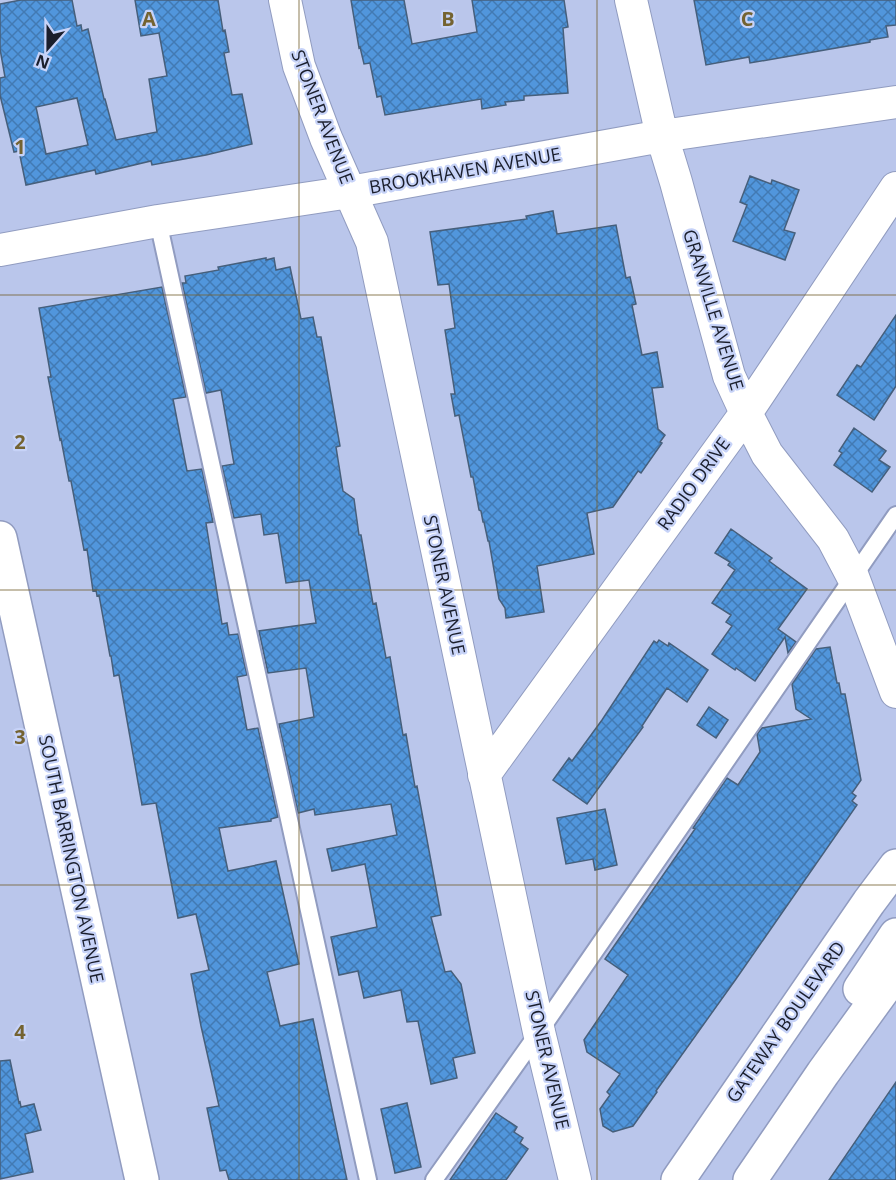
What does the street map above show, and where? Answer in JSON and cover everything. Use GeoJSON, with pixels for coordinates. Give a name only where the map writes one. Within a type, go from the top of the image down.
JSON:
{"type":"FeatureCollection","features":[{"type":"Feature","properties":{"kind":"main road","name":"SOUTH BARRINGTON AVENUE"},"geometry":{"type":"LineString","coordinates":[[0,538],[142,1180]]}},
{"type":"Feature","properties":{"kind":"main road","name":"GATEWAY BOULEVARD"},"geometry":{"type":"LineString","coordinates":[[678,1180],[896,866]]}},
{"type":"Feature","properties":{"kind":"main road"},"geometry":{"type":"LineString","coordinates":[[823,1073],[844,1013],[896,935]]}},
{"type":"Feature","properties":{"kind":"main road"},"geometry":{"type":"LineString","coordinates":[[750,1180],[896,972]]}},
{"type":"Feature","properties":{"kind":"street","name":"STONER AVENUE"},"geometry":{"type":"LineString","coordinates":[[285,0],[299,66],[326,138],[372,242],[539,1032],[575,1180]]}},
{"type":"Feature","properties":{"kind":"street","name":"GRANVILLE AVENUE"},"geometry":{"type":"LineString","coordinates":[[631,0],[662,136],[729,376],[768,454],[833,539],[853,577],[896,692]]}},
{"type":"Feature","properties":{"kind":"street","name":"BROOKHAVEN AVENUE"},"geometry":{"type":"LineString","coordinates":[[0,250],[158,221],[350,192],[662,136],[896,102]]}},
{"type":"Feature","properties":{"kind":"street","name":"RADIO DRIVE"},"geometry":{"type":"LineString","coordinates":[[484,775],[746,412],[896,188]]}},
{"type":"Feature","properties":{"kind":"lane"},"geometry":{"type":"LineString","coordinates":[[158,221],[368,1180]]}},
{"type":"Feature","properties":{"kind":"lane"},"geometry":{"type":"LineString","coordinates":[[434,1180],[896,515]]}},
{"type":"Feature","properties":{"kind":"building"},"geometry":{"type":"Polygon","coordinates":[[[21,0],[72,0],[77,26],[81,25],[82,31],[88,29],[116,140],[157,132],[149,79],[167,76],[159,33],[141,36],[135,0],[218,0],[229,52],[224,53],[232,95],[242,94],[252,144],[152,165],[151,161],[96,174],[95,170],[26,185],[19,151],[14,152],[0,95],[0,78],[5,77],[0,49],[0,4],[21,0]],[[77,98],[36,107],[46,154],[88,145],[77,98]]]}},
{"type":"Feature","properties":{"kind":"building"},"geometry":{"type":"Polygon","coordinates":[[[351,0],[404,0],[412,44],[477,32],[472,0],[564,0],[568,27],[563,28],[568,93],[524,96],[524,100],[505,102],[506,105],[482,109],[481,99],[385,115],[381,96],[377,97],[370,63],[364,64],[359,48],[351,0]]]}},
{"type":"Feature","properties":{"kind":"building"},"geometry":{"type":"Polygon","coordinates":[[[694,0],[896,0],[896,25],[886,26],[888,37],[870,40],[870,42],[750,63],[749,57],[706,65],[694,0]]]}},
{"type":"Feature","properties":{"kind":"building"},"geometry":{"type":"Polygon","coordinates":[[[750,176],[771,184],[772,180],[799,190],[784,230],[795,233],[785,260],[733,241],[747,205],[740,202],[750,176]]]}},
{"type":"Feature","properties":{"kind":"building"},"geometry":{"type":"Polygon","coordinates":[[[553,211],[557,234],[616,225],[626,278],[630,277],[636,304],[632,305],[642,355],[657,352],[663,387],[652,388],[658,429],[665,435],[641,473],[638,471],[613,507],[587,513],[594,554],[537,566],[544,612],[506,618],[505,608],[499,599],[489,541],[479,510],[473,477],[471,477],[459,415],[455,416],[451,394],[455,394],[445,330],[455,328],[449,284],[438,285],[430,232],[527,219],[526,216],[553,211]]]}},
{"type":"Feature","properties":{"kind":"building"},"geometry":{"type":"Polygon","coordinates":[[[266,258],[266,260],[274,258],[276,270],[290,267],[301,319],[313,317],[317,337],[321,337],[340,446],[336,447],[343,491],[354,499],[373,604],[376,603],[386,658],[390,657],[403,735],[406,734],[415,787],[417,786],[441,915],[431,917],[445,972],[451,971],[461,984],[475,1053],[453,1058],[457,1078],[431,1084],[418,1021],[407,1022],[401,990],[364,998],[358,971],[339,975],[331,937],[377,927],[365,864],[332,871],[327,849],[397,835],[391,804],[315,815],[314,809],[298,813],[279,724],[314,717],[306,668],[268,673],[259,631],[316,623],[309,580],[286,583],[278,533],[264,535],[261,514],[234,518],[222,466],[234,464],[221,390],[206,393],[182,283],[186,283],[185,276],[266,258]]]}},
{"type":"Feature","properties":{"kind":"building"},"geometry":{"type":"Polygon","coordinates":[[[162,287],[186,397],[173,399],[187,471],[202,469],[213,522],[206,523],[222,624],[227,623],[229,635],[238,634],[247,675],[237,677],[247,730],[258,728],[278,817],[271,821],[219,828],[228,871],[276,861],[299,964],[267,972],[280,1026],[313,1019],[347,1180],[229,1180],[226,1170],[220,1171],[207,1108],[219,1106],[191,974],[209,970],[196,914],[178,918],[156,803],[142,805],[119,675],[114,676],[99,595],[97,596],[96,590],[93,591],[87,549],[84,550],[71,481],[69,481],[60,440],[48,377],[51,377],[39,308],[162,287]]]}},
{"type":"Feature","properties":{"kind":"building"},"geometry":{"type":"Polygon","coordinates":[[[896,315],[896,386],[874,420],[837,395],[857,365],[861,367],[896,315]]]}},
{"type":"Feature","properties":{"kind":"building"},"geometry":{"type":"Polygon","coordinates":[[[854,428],[886,451],[879,460],[890,467],[872,492],[834,465],[842,453],[839,451],[854,428]]]}},
{"type":"Feature","properties":{"kind":"building"},"geometry":{"type":"Polygon","coordinates":[[[731,529],[772,558],[769,561],[807,589],[778,629],[796,642],[788,653],[785,637],[755,681],[712,654],[732,626],[726,622],[731,615],[712,603],[735,570],[728,565],[730,562],[715,553],[731,529]]]}},
{"type":"Feature","properties":{"kind":"building"},"geometry":{"type":"Polygon","coordinates":[[[659,640],[668,646],[669,643],[708,670],[687,702],[667,688],[643,727],[587,804],[553,780],[569,758],[572,761],[654,641],[657,643],[659,640]]]}},
{"type":"Feature","properties":{"kind":"building"},"geometry":{"type":"Polygon","coordinates":[[[830,647],[837,683],[839,683],[841,694],[845,694],[861,780],[852,793],[856,796],[852,801],[857,805],[633,1126],[613,1132],[603,1126],[600,1109],[610,1095],[607,1092],[620,1074],[587,1052],[584,1040],[628,975],[605,959],[695,829],[693,828],[727,778],[738,785],[760,752],[757,734],[762,728],[811,719],[796,709],[792,684],[816,649],[830,647]]]}},
{"type":"Feature","properties":{"kind":"building"},"geometry":{"type":"Polygon","coordinates":[[[709,707],[728,720],[716,738],[697,725],[709,707]]]}},
{"type":"Feature","properties":{"kind":"building"},"geometry":{"type":"Polygon","coordinates":[[[605,809],[617,865],[595,870],[593,859],[566,864],[557,818],[605,809]]]}},
{"type":"Feature","properties":{"kind":"building"},"geometry":{"type":"Polygon","coordinates":[[[10,1060],[19,1103],[21,1107],[34,1104],[41,1130],[25,1134],[33,1172],[0,1179],[0,1061],[10,1060]]]}},
{"type":"Feature","properties":{"kind":"building"},"geometry":{"type":"Polygon","coordinates":[[[896,1082],[896,1180],[829,1180],[896,1082]]]}},
{"type":"Feature","properties":{"kind":"building"},"geometry":{"type":"Polygon","coordinates":[[[407,1103],[421,1167],[395,1173],[381,1109],[407,1103]]]}},
{"type":"Feature","properties":{"kind":"building"},"geometry":{"type":"Polygon","coordinates":[[[496,1113],[517,1127],[514,1132],[523,1138],[520,1143],[528,1149],[506,1180],[450,1180],[496,1113]]]}}]}
